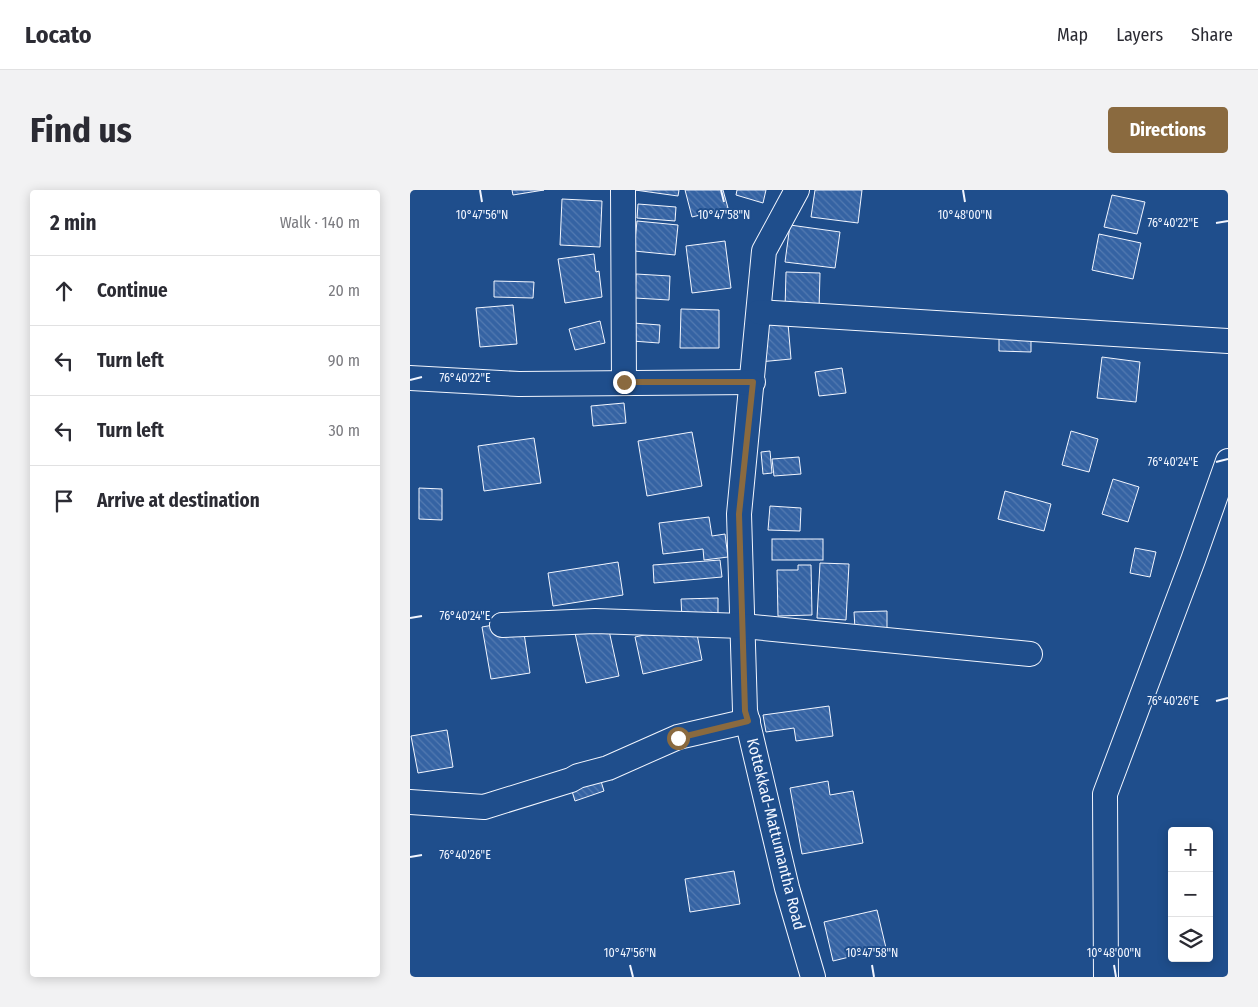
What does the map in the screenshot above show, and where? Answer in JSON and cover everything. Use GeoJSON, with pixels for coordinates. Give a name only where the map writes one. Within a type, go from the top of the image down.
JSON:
{"type":"FeatureCollection","features":[{"type":"Feature","properties":{"kind":"street"},"geometry":{"type":"LineString","coordinates":[[623,190],[624,382]]}},
{"type":"Feature","properties":{"kind":"street","name":"Kottekkad-Mattumantha Road"},"geometry":{"type":"LineString","coordinates":[[797,190],[764,251],[739,514],[745,711],[787,888],[813,977]]}},
{"type":"Feature","properties":{"kind":"street"},"geometry":{"type":"LineString","coordinates":[[759,312],[1228,341]]}},
{"type":"Feature","properties":{"kind":"street"},"geometry":{"type":"LineString","coordinates":[[410,378],[519,384],[753,382]]}},
{"type":"Feature","properties":{"kind":"street"},"geometry":{"type":"LineString","coordinates":[[1106,977],[1105,794],[1193,560],[1228,460]]}},
{"type":"Feature","properties":{"kind":"street"},"geometry":{"type":"LineString","coordinates":[[502,625],[595,621],[743,626],[1030,654]]}},
{"type":"Feature","properties":{"kind":"street"},"geometry":{"type":"LineString","coordinates":[[410,802],[484,806],[608,768],[678,738],[748,721]]}},
{"type":"Feature","properties":{"kind":"building"},"geometry":{"type":"Polygon","coordinates":[[[512,190],[544,190],[513,195],[512,190]]]}},
{"type":"Feature","properties":{"kind":"building"},"geometry":{"type":"Polygon","coordinates":[[[635,190],[679,190],[678,196],[635,190]]]}},
{"type":"Feature","properties":{"kind":"building"},"geometry":{"type":"Polygon","coordinates":[[[685,190],[723,190],[728,208],[692,217],[685,190]]]}},
{"type":"Feature","properties":{"kind":"building"},"geometry":{"type":"Polygon","coordinates":[[[737,190],[766,190],[763,203],[736,195],[737,190]]]}},
{"type":"Feature","properties":{"kind":"building"},"geometry":{"type":"Polygon","coordinates":[[[815,190],[862,190],[858,223],[811,217],[815,190]]]}},
{"type":"Feature","properties":{"kind":"building"},"geometry":{"type":"Polygon","coordinates":[[[1112,195],[1145,202],[1137,234],[1104,227],[1112,195]]]}},
{"type":"Feature","properties":{"kind":"building"},"geometry":{"type":"Polygon","coordinates":[[[562,199],[602,201],[600,247],[560,245],[562,199]]]}},
{"type":"Feature","properties":{"kind":"building"},"geometry":{"type":"Polygon","coordinates":[[[638,204],[676,207],[675,221],[637,218],[638,204]]]}},
{"type":"Feature","properties":{"kind":"building"},"geometry":{"type":"Polygon","coordinates":[[[637,221],[678,225],[675,255],[634,251],[637,221]]]}},
{"type":"Feature","properties":{"kind":"building"},"geometry":{"type":"Polygon","coordinates":[[[790,225],[840,232],[835,268],[785,262],[790,225]]]}},
{"type":"Feature","properties":{"kind":"building"},"geometry":{"type":"Polygon","coordinates":[[[1099,234],[1141,243],[1133,279],[1092,270],[1099,234]]]}},
{"type":"Feature","properties":{"kind":"building"},"geometry":{"type":"Polygon","coordinates":[[[725,241],[731,288],[692,293],[686,246],[725,241]]]}},
{"type":"Feature","properties":{"kind":"building"},"geometry":{"type":"Polygon","coordinates":[[[594,254],[596,272],[599,271],[602,297],[565,303],[558,259],[594,254]]]}},
{"type":"Feature","properties":{"kind":"building"},"geometry":{"type":"Polygon","coordinates":[[[786,272],[820,273],[819,309],[785,309],[786,272]]]}},
{"type":"Feature","properties":{"kind":"building"},"geometry":{"type":"Polygon","coordinates":[[[636,274],[670,276],[669,300],[635,298],[636,274]]]}},
{"type":"Feature","properties":{"kind":"building"},"geometry":{"type":"Polygon","coordinates":[[[494,281],[534,282],[533,298],[494,297],[494,281]]]}},
{"type":"Feature","properties":{"kind":"building"},"geometry":{"type":"Polygon","coordinates":[[[513,305],[517,344],[480,347],[476,308],[513,305]]]}},
{"type":"Feature","properties":{"kind":"building"},"geometry":{"type":"Polygon","coordinates":[[[681,309],[719,310],[719,348],[680,348],[681,309]]]}},
{"type":"Feature","properties":{"kind":"building"},"geometry":{"type":"Polygon","coordinates":[[[600,321],[605,343],[575,350],[569,329],[600,321]]]}},
{"type":"Feature","properties":{"kind":"building"},"geometry":{"type":"Polygon","coordinates":[[[633,323],[660,325],[659,343],[632,341],[633,323]]]}},
{"type":"Feature","properties":{"kind":"building"},"geometry":{"type":"Polygon","coordinates":[[[788,323],[791,359],[759,362],[755,326],[788,323]]]}},
{"type":"Feature","properties":{"kind":"building"},"geometry":{"type":"Polygon","coordinates":[[[999,337],[1031,339],[1031,352],[999,351],[999,337]]]}},
{"type":"Feature","properties":{"kind":"building"},"geometry":{"type":"Polygon","coordinates":[[[1102,357],[1140,362],[1136,402],[1097,398],[1102,357]]]}},
{"type":"Feature","properties":{"kind":"building"},"geometry":{"type":"Polygon","coordinates":[[[842,368],[846,393],[819,396],[815,372],[842,368]]]}},
{"type":"Feature","properties":{"kind":"building"},"geometry":{"type":"Polygon","coordinates":[[[624,403],[626,423],[593,426],[591,406],[624,403]]]}},
{"type":"Feature","properties":{"kind":"building"},"geometry":{"type":"Polygon","coordinates":[[[1071,431],[1098,439],[1089,472],[1062,465],[1071,431]]]}},
{"type":"Feature","properties":{"kind":"building"},"geometry":{"type":"Polygon","coordinates":[[[692,432],[702,486],[647,496],[638,441],[692,432]]]}},
{"type":"Feature","properties":{"kind":"building"},"geometry":{"type":"Polygon","coordinates":[[[534,438],[541,483],[484,491],[478,446],[534,438]]]}},
{"type":"Feature","properties":{"kind":"building"},"geometry":{"type":"Polygon","coordinates":[[[770,451],[772,473],[763,474],[761,452],[770,451]]]}},
{"type":"Feature","properties":{"kind":"building"},"geometry":{"type":"Polygon","coordinates":[[[799,457],[801,474],[774,476],[772,459],[799,457]]]}},
{"type":"Feature","properties":{"kind":"building"},"geometry":{"type":"Polygon","coordinates":[[[1113,479],[1139,487],[1128,522],[1102,514],[1113,479]]]}},
{"type":"Feature","properties":{"kind":"building"},"geometry":{"type":"Polygon","coordinates":[[[419,488],[442,489],[442,520],[419,519],[419,488]]]}},
{"type":"Feature","properties":{"kind":"building"},"geometry":{"type":"Polygon","coordinates":[[[1005,491],[1051,504],[1044,531],[998,519],[1005,491]]]}},
{"type":"Feature","properties":{"kind":"building"},"geometry":{"type":"Polygon","coordinates":[[[770,506],[801,508],[800,531],[768,530],[770,506]]]}},
{"type":"Feature","properties":{"kind":"building"},"geometry":{"type":"Polygon","coordinates":[[[709,517],[712,536],[725,534],[728,557],[704,560],[703,549],[663,554],[659,523],[709,517]]]}},
{"type":"Feature","properties":{"kind":"building"},"geometry":{"type":"Polygon","coordinates":[[[772,539],[823,539],[823,560],[772,560],[772,539]]]}},
{"type":"Feature","properties":{"kind":"building"},"geometry":{"type":"Polygon","coordinates":[[[1135,548],[1156,552],[1150,577],[1130,573],[1135,548]]]}},
{"type":"Feature","properties":{"kind":"building"},"geometry":{"type":"Polygon","coordinates":[[[720,560],[722,577],[654,583],[653,565],[720,560]]]}},
{"type":"Feature","properties":{"kind":"building"},"geometry":{"type":"Polygon","coordinates":[[[618,562],[623,595],[553,606],[548,573],[618,562]]]}},
{"type":"Feature","properties":{"kind":"building"},"geometry":{"type":"Polygon","coordinates":[[[820,563],[849,564],[846,620],[817,618],[820,563]]]}},
{"type":"Feature","properties":{"kind":"building"},"geometry":{"type":"Polygon","coordinates":[[[798,565],[811,565],[812,615],[778,616],[777,570],[798,570],[798,565]]]}},
{"type":"Feature","properties":{"kind":"building"},"geometry":{"type":"Polygon","coordinates":[[[718,598],[718,618],[682,619],[681,599],[718,598]]]}},
{"type":"Feature","properties":{"kind":"building"},"geometry":{"type":"Polygon","coordinates":[[[887,611],[887,628],[855,629],[854,612],[887,611]]]}},
{"type":"Feature","properties":{"kind":"building"},"geometry":{"type":"Polygon","coordinates":[[[522,620],[530,673],[491,679],[482,627],[522,620]]]}},
{"type":"Feature","properties":{"kind":"building"},"geometry":{"type":"Polygon","coordinates":[[[695,624],[702,660],[643,674],[635,637],[695,624]]]}},
{"type":"Feature","properties":{"kind":"building"},"geometry":{"type":"Polygon","coordinates":[[[608,626],[619,676],[586,683],[575,633],[608,626]]]}},
{"type":"Feature","properties":{"kind":"building"},"geometry":{"type":"Polygon","coordinates":[[[829,706],[833,736],[796,741],[794,728],[766,732],[763,715],[829,706]]]}},
{"type":"Feature","properties":{"kind":"building"},"geometry":{"type":"Polygon","coordinates":[[[447,730],[453,767],[418,773],[411,736],[447,730]]]}},
{"type":"Feature","properties":{"kind":"building"},"geometry":{"type":"Polygon","coordinates":[[[597,768],[604,791],[575,801],[568,778],[597,768]]]}},
{"type":"Feature","properties":{"kind":"building"},"geometry":{"type":"Polygon","coordinates":[[[828,781],[830,795],[853,791],[863,843],[802,854],[790,788],[828,781]]]}},
{"type":"Feature","properties":{"kind":"building"},"geometry":{"type":"Polygon","coordinates":[[[734,871],[740,904],[690,912],[685,879],[734,871]]]}},
{"type":"Feature","properties":{"kind":"building"},"geometry":{"type":"Polygon","coordinates":[[[877,910],[886,948],[833,961],[824,922],[877,910]]]}},
{"type":"Feature","properties":{"kind":"route"},"geometry":{"type":"LineString","coordinates":[[624,382],[753,382],[739,514],[745,711],[748,721],[678,738]]}}]}
